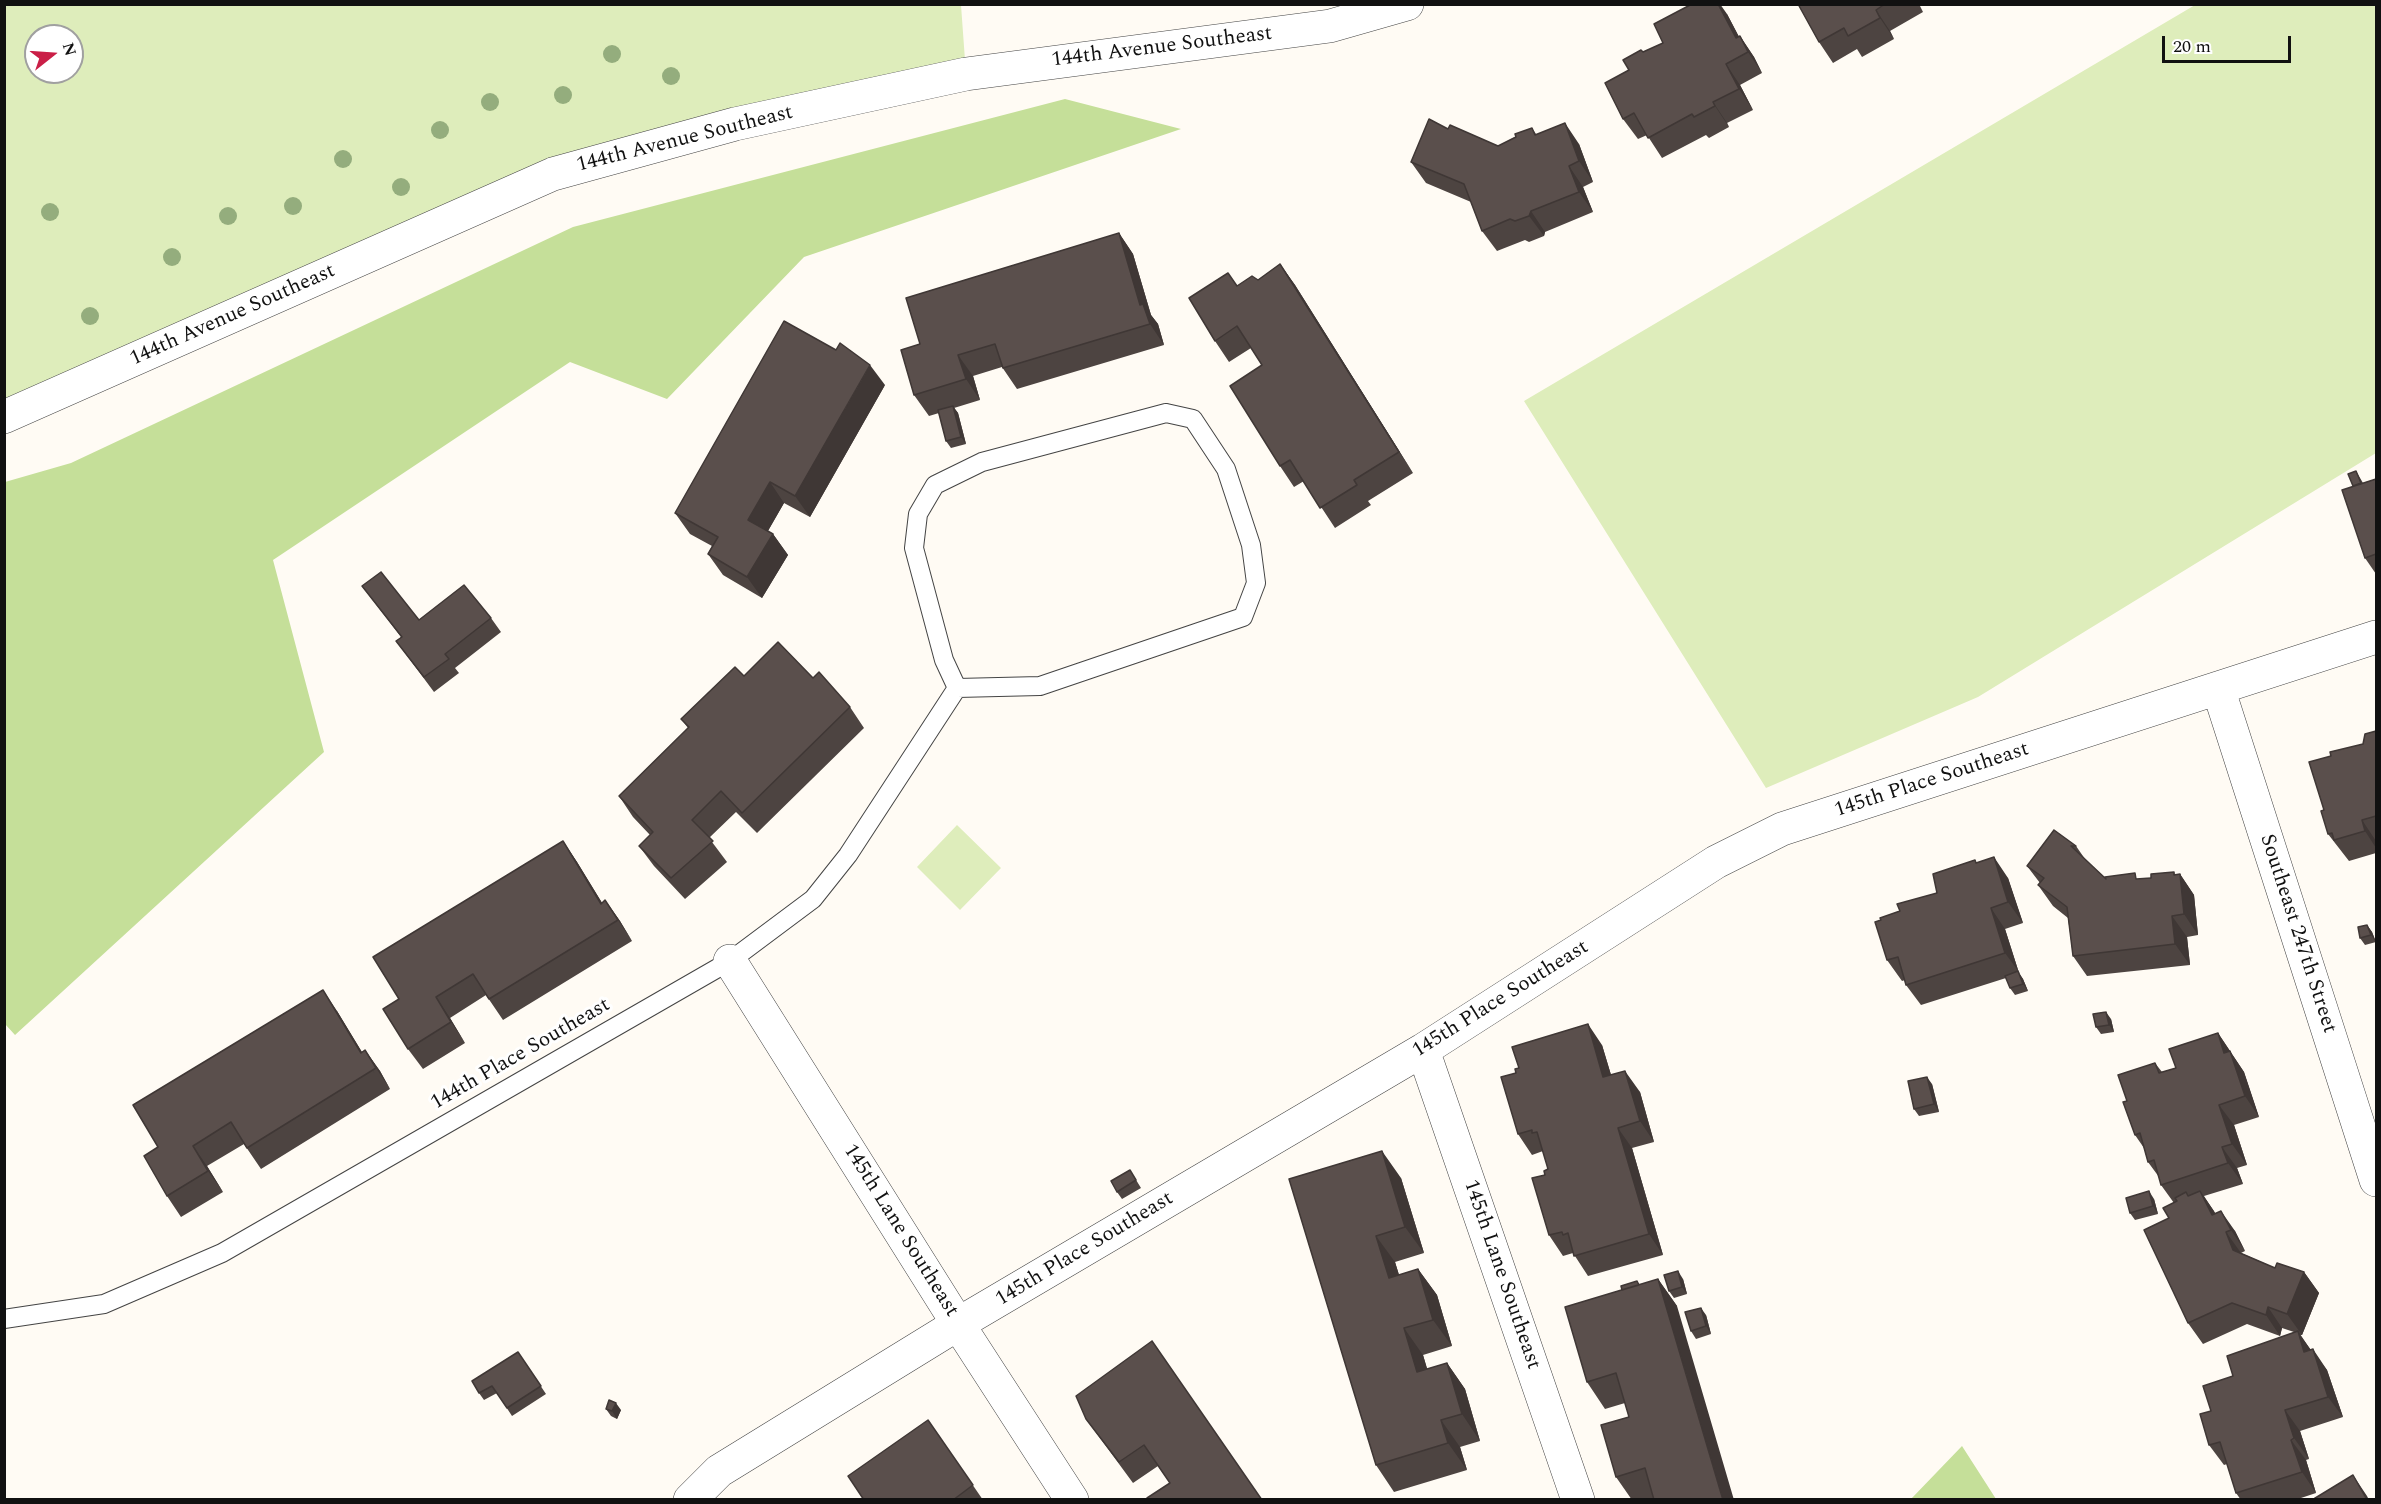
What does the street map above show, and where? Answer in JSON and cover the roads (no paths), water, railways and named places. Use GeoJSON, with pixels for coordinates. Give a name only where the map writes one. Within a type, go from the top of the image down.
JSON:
{"type":"FeatureCollection","features":[{"type":"Feature","properties":{"kind":"street","name":"144th Avenue Southeast"},"geometry":{"type":"LineString","coordinates":[[4,417],[553,174],[735,124],[966,74],[1330,26],[1407,4]]}},
{"type":"Feature","properties":{"kind":"street","name":"145th Place Southeast"},"geometry":{"type":"LineString","coordinates":[[690,1500],[719,1471],[958,1324],[1423,1050],[1716,862],[1782,829],[2376,638]]}},
{"type":"Feature","properties":{"kind":"street","name":"Southeast 247th Street"},"geometry":{"type":"LineString","coordinates":[[2218,688],[2376,1179]]}},
{"type":"Feature","properties":{"kind":"street","name":"145th Lane Southeast"},"geometry":{"type":"LineString","coordinates":[[730,961],[958,1324],[1072,1500]]}},
{"type":"Feature","properties":{"kind":"street","name":"145th Lane Southeast"},"geometry":{"type":"LineString","coordinates":[[1423,1050],[1578,1500]]}},
{"type":"Feature","properties":{"kind":"lane"},"geometry":{"type":"LineString","coordinates":[[1166,413],[1193,418],[1226,469],[1251,545],[1256,583],[1244,617],[1040,686],[957,688],[944,660],[914,548],[918,514],[935,485],[982,462],[1166,413]]}},
{"type":"Feature","properties":{"kind":"lane","name":"144th Place Southeast"},"geometry":{"type":"LineString","coordinates":[[4,1319],[104,1304],[222,1253],[730,961],[813,899],[848,855],[957,688]]}}]}
